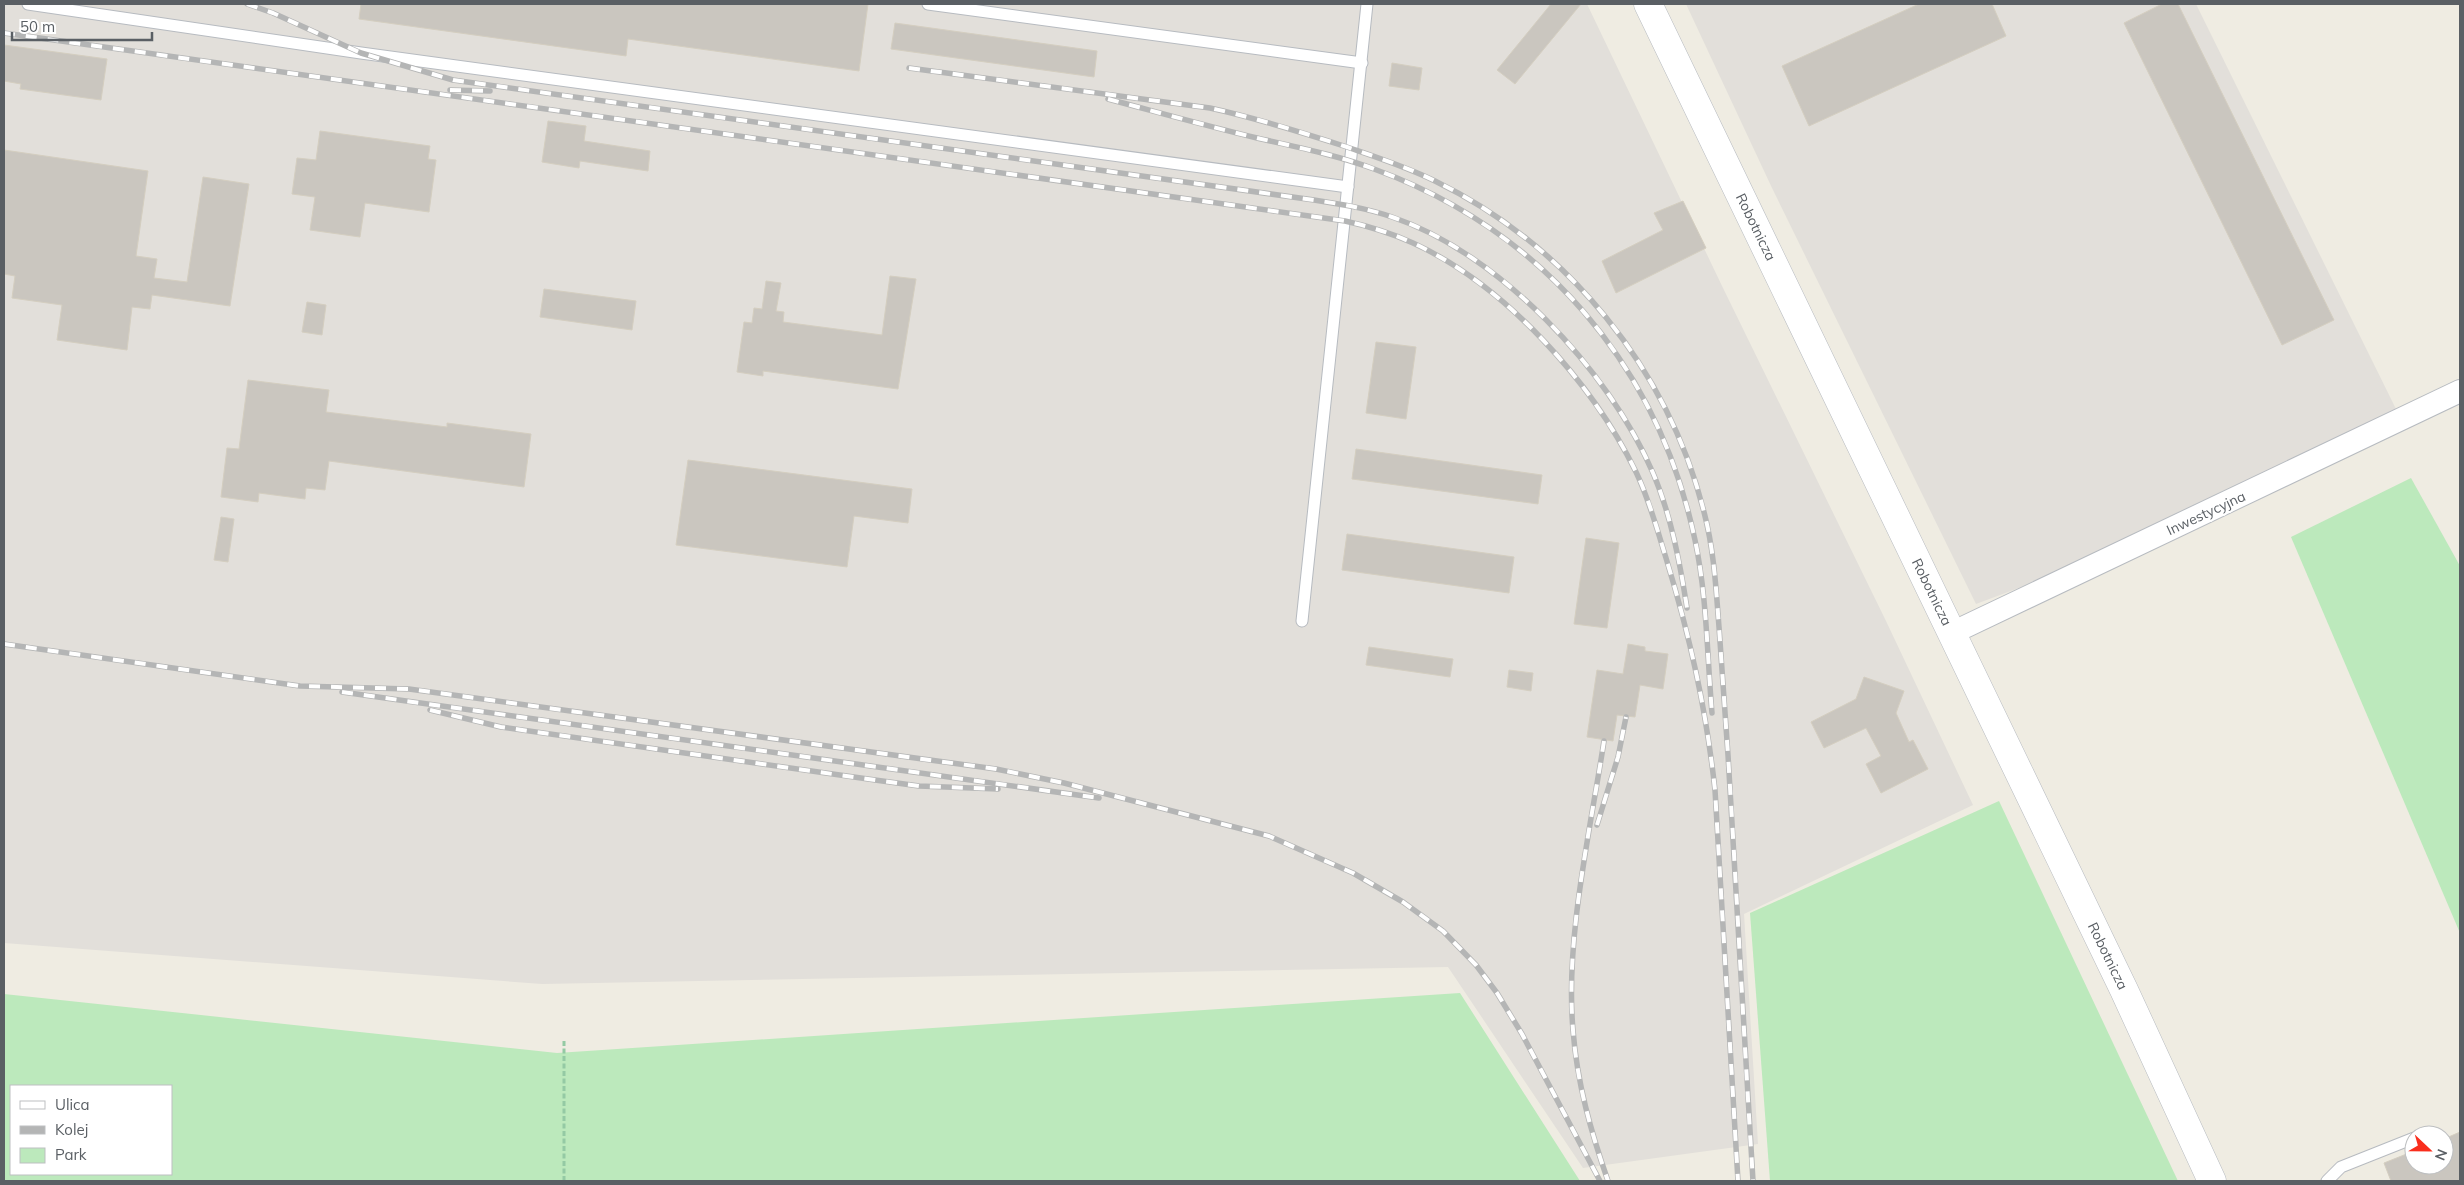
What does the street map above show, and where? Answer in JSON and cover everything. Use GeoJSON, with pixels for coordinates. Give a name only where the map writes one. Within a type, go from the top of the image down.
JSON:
{"type":"FeatureCollection","features":[{"type":"Feature","properties":{"kind":"street","name":"Robotnicza"},"geometry":{"type":"LineString","coordinates":[[1648,4],[2124,990],[2212,1181]]}},
{"type":"Feature","properties":{"kind":"street","name":"Inwestycyjna"},"geometry":{"type":"LineString","coordinates":[[1952,634],[2460,392]]}},
{"type":"Feature","properties":{"kind":"lane"},"geometry":{"type":"LineString","coordinates":[[28,4],[371,54],[1348,187]]}},
{"type":"Feature","properties":{"kind":"lane"},"geometry":{"type":"LineString","coordinates":[[928,4],[1362,63]]}},
{"type":"Feature","properties":{"kind":"lane"},"geometry":{"type":"LineString","coordinates":[[1302,620],[1368,4]]}},
{"type":"Feature","properties":{"kind":"lane"},"geometry":{"type":"LineString","coordinates":[[2327,1181],[2341,1167],[2404,1141]]}},
{"type":"Feature","properties":{"kind":"path"},"geometry":{"type":"LineString","coordinates":[[564,1039],[564,1181]]}},
{"type":"Feature","properties":{"kind":"shaded area"},"geometry":{"type":"Polygon","coordinates":[[[4,4],[1587,4],[1886,621],[1973,805],[1744,914],[1758,1144],[1583,1168],[1448,967],[542,984],[4,943],[4,4]]]}},
{"type":"Feature","properties":{"kind":"shaded area"},"geometry":{"type":"Polygon","coordinates":[[[1686,4],[2196,4],[2396,409],[2037,581],[1976,604],[1772,188],[1686,4]]]}},
{"type":"Feature","properties":{"kind":"green space"},"geometry":{"type":"Polygon","coordinates":[[[2411,478],[2460,566],[2460,933],[2291,537],[2411,478]]]}},
{"type":"Feature","properties":{"kind":"green space"},"geometry":{"type":"Polygon","coordinates":[[[1999,801],[2178,1181],[1770,1181],[1750,913],[1999,801]]]}},
{"type":"Feature","properties":{"kind":"green space"},"geometry":{"type":"Polygon","coordinates":[[[1460,993],[1580,1181],[4,1181],[4,994],[557,1053],[1460,993]]]}},
{"type":"Feature","properties":{"kind":"building"},"geometry":{"type":"Polygon","coordinates":[[[361,4],[868,4],[859,71],[628,39],[626,56],[359,19],[361,4]]]}},
{"type":"Feature","properties":{"kind":"building"},"geometry":{"type":"Polygon","coordinates":[[[1551,4],[1581,4],[1515,84],[1497,70],[1551,4]]]}},
{"type":"Feature","properties":{"kind":"building"},"geometry":{"type":"Polygon","coordinates":[[[1919,4],[1992,4],[2006,36],[1809,126],[1782,66],[1919,4]]]}},
{"type":"Feature","properties":{"kind":"building"},"geometry":{"type":"Polygon","coordinates":[[[2162,4],[2178,4],[2334,320],[2282,345],[2124,23],[2162,4]]]}},
{"type":"Feature","properties":{"kind":"building"},"geometry":{"type":"Polygon","coordinates":[[[895,23],[1097,51],[1094,77],[891,49],[895,23]]]}},
{"type":"Feature","properties":{"kind":"building"},"geometry":{"type":"Polygon","coordinates":[[[4,45],[107,59],[101,100],[20,89],[21,84],[4,81],[4,45]]]}},
{"type":"Feature","properties":{"kind":"building"},"geometry":{"type":"Polygon","coordinates":[[[1392,63],[1422,68],[1419,90],[1389,86],[1392,63]]]}},
{"type":"Feature","properties":{"kind":"building"},"geometry":{"type":"Polygon","coordinates":[[[548,121],[586,126],[584,141],[650,151],[648,171],[580,161],[579,168],[542,162],[548,121]]]}},
{"type":"Feature","properties":{"kind":"building"},"geometry":{"type":"Polygon","coordinates":[[[320,131],[430,146],[428,159],[436,160],[429,212],[365,203],[360,237],[310,230],[315,197],[292,194],[297,158],[316,160],[320,131]]]}},
{"type":"Feature","properties":{"kind":"building"},"geometry":{"type":"Polygon","coordinates":[[[4,150],[148,171],[136,256],[157,259],[154,278],[187,282],[203,177],[249,184],[230,306],[152,295],[150,309],[132,307],[127,350],[57,340],[62,305],[12,298],[15,276],[4,274],[4,150]]]}},
{"type":"Feature","properties":{"kind":"building"},"geometry":{"type":"Polygon","coordinates":[[[1683,201],[1706,248],[1616,293],[1602,261],[1663,230],[1654,213],[1683,201]]]}},
{"type":"Feature","properties":{"kind":"building"},"geometry":{"type":"Polygon","coordinates":[[[890,276],[916,279],[898,389],[763,371],[763,376],[737,372],[744,322],[752,323],[754,308],[762,309],[766,281],[781,283],[776,311],[784,312],[783,322],[882,335],[890,276]]]}},
{"type":"Feature","properties":{"kind":"building"},"geometry":{"type":"Polygon","coordinates":[[[544,289],[636,301],[632,330],[540,317],[544,289]]]}},
{"type":"Feature","properties":{"kind":"building"},"geometry":{"type":"Polygon","coordinates":[[[307,302],[326,305],[322,335],[302,332],[307,302]]]}},
{"type":"Feature","properties":{"kind":"building"},"geometry":{"type":"Polygon","coordinates":[[[1376,342],[1416,347],[1406,419],[1366,413],[1376,342]]]}},
{"type":"Feature","properties":{"kind":"building"},"geometry":{"type":"Polygon","coordinates":[[[248,380],[329,390],[326,412],[447,427],[447,423],[531,434],[524,487],[329,461],[325,490],[306,488],[305,499],[259,493],[258,502],[221,497],[227,448],[239,449],[248,380]]]}},
{"type":"Feature","properties":{"kind":"building"},"geometry":{"type":"Polygon","coordinates":[[[1356,449],[1542,475],[1538,504],[1352,479],[1356,449]]]}},
{"type":"Feature","properties":{"kind":"building"},"geometry":{"type":"Polygon","coordinates":[[[688,460],[912,489],[908,523],[854,516],[847,567],[676,545],[688,460]]]}},
{"type":"Feature","properties":{"kind":"building"},"geometry":{"type":"Polygon","coordinates":[[[221,517],[234,519],[228,562],[214,560],[221,517]]]}},
{"type":"Feature","properties":{"kind":"building"},"geometry":{"type":"Polygon","coordinates":[[[1347,534],[1514,557],[1509,593],[1342,570],[1347,534]]]}},
{"type":"Feature","properties":{"kind":"building"},"geometry":{"type":"Polygon","coordinates":[[[1586,538],[1619,543],[1607,628],[1574,624],[1586,538]]]}},
{"type":"Feature","properties":{"kind":"building"},"geometry":{"type":"Polygon","coordinates":[[[1628,644],[1645,647],[1645,651],[1668,654],[1663,689],[1640,685],[1635,717],[1617,715],[1613,741],[1587,737],[1597,670],[1623,674],[1628,644]]]}},
{"type":"Feature","properties":{"kind":"building"},"geometry":{"type":"Polygon","coordinates":[[[1369,647],[1453,659],[1450,677],[1366,665],[1369,647]]]}},
{"type":"Feature","properties":{"kind":"building"},"geometry":{"type":"Polygon","coordinates":[[[1509,670],[1533,673],[1531,691],[1507,687],[1509,670]]]}},
{"type":"Feature","properties":{"kind":"building"},"geometry":{"type":"Polygon","coordinates":[[[1864,677],[1904,691],[1896,713],[1909,742],[1913,740],[1928,769],[1881,793],[1866,764],[1881,756],[1866,728],[1824,748],[1811,722],[1856,699],[1864,677]]]}},
{"type":"Feature","properties":{"kind":"building"},"geometry":{"type":"Polygon","coordinates":[[[2460,1132],[2460,1181],[2391,1181],[2384,1163],[2404,1155],[2404,1175],[2454,1175],[2454,1135],[2460,1132]]]}},
{"type":"Feature","properties":{"kind":"railway"},"geometry":{"type":"LineString","coordinates":[[247,4],[273,13],[361,53],[453,80],[1314,200],[1363,209],[1392,217],[1432,234],[1472,258],[1510,287],[1546,320],[1579,356],[1609,395],[1634,434],[1653,473],[1665,505],[1674,539],[1687,608]]}},
{"type":"Feature","properties":{"kind":"railway"},"geometry":{"type":"LineString","coordinates":[[4,33],[1345,221],[1396,236],[1447,261],[1512,310],[1570,371],[1596,404],[1618,438],[1641,482],[1656,525],[1690,645],[1702,701],[1715,790],[1738,1181]]}},
{"type":"Feature","properties":{"kind":"railway"},"geometry":{"type":"LineString","coordinates":[[909,68],[1210,108],[1330,141],[1380,158],[1435,181],[1483,208],[1528,240],[1569,277],[1606,317],[1638,362],[1665,409],[1688,459],[1704,512],[1710,541],[1717,598],[1728,755],[1753,1181]]}},
{"type":"Feature","properties":{"kind":"railway"},"geometry":{"type":"LineString","coordinates":[[450,90],[490,91]]}},
{"type":"Feature","properties":{"kind":"railway"},"geometry":{"type":"LineString","coordinates":[[1108,99],[1316,152],[1374,169],[1435,195],[1490,228],[1540,267],[1584,312],[1621,362],[1653,417],[1677,476],[1699,561],[1712,713]]}},
{"type":"Feature","properties":{"kind":"railway"},"geometry":{"type":"LineString","coordinates":[[4,644],[300,686],[409,689],[996,769],[1064,783],[1269,836],[1353,873],[1403,902],[1443,931],[1476,965],[1497,993],[1522,1034],[1600,1181]]}},
{"type":"Feature","properties":{"kind":"railway"},"geometry":{"type":"LineString","coordinates":[[342,692],[1099,798]]}},
{"type":"Feature","properties":{"kind":"railway"},"geometry":{"type":"LineString","coordinates":[[430,710],[501,727],[875,780],[919,786],[998,789]]}},
{"type":"Feature","properties":{"kind":"railway"},"geometry":{"type":"LineString","coordinates":[[1597,825],[1618,757],[1626,717]]}},
{"type":"Feature","properties":{"kind":"railway"},"geometry":{"type":"LineString","coordinates":[[1604,741],[1580,886],[1572,959],[1571,995],[1575,1050],[1581,1088],[1608,1181]]}}]}
